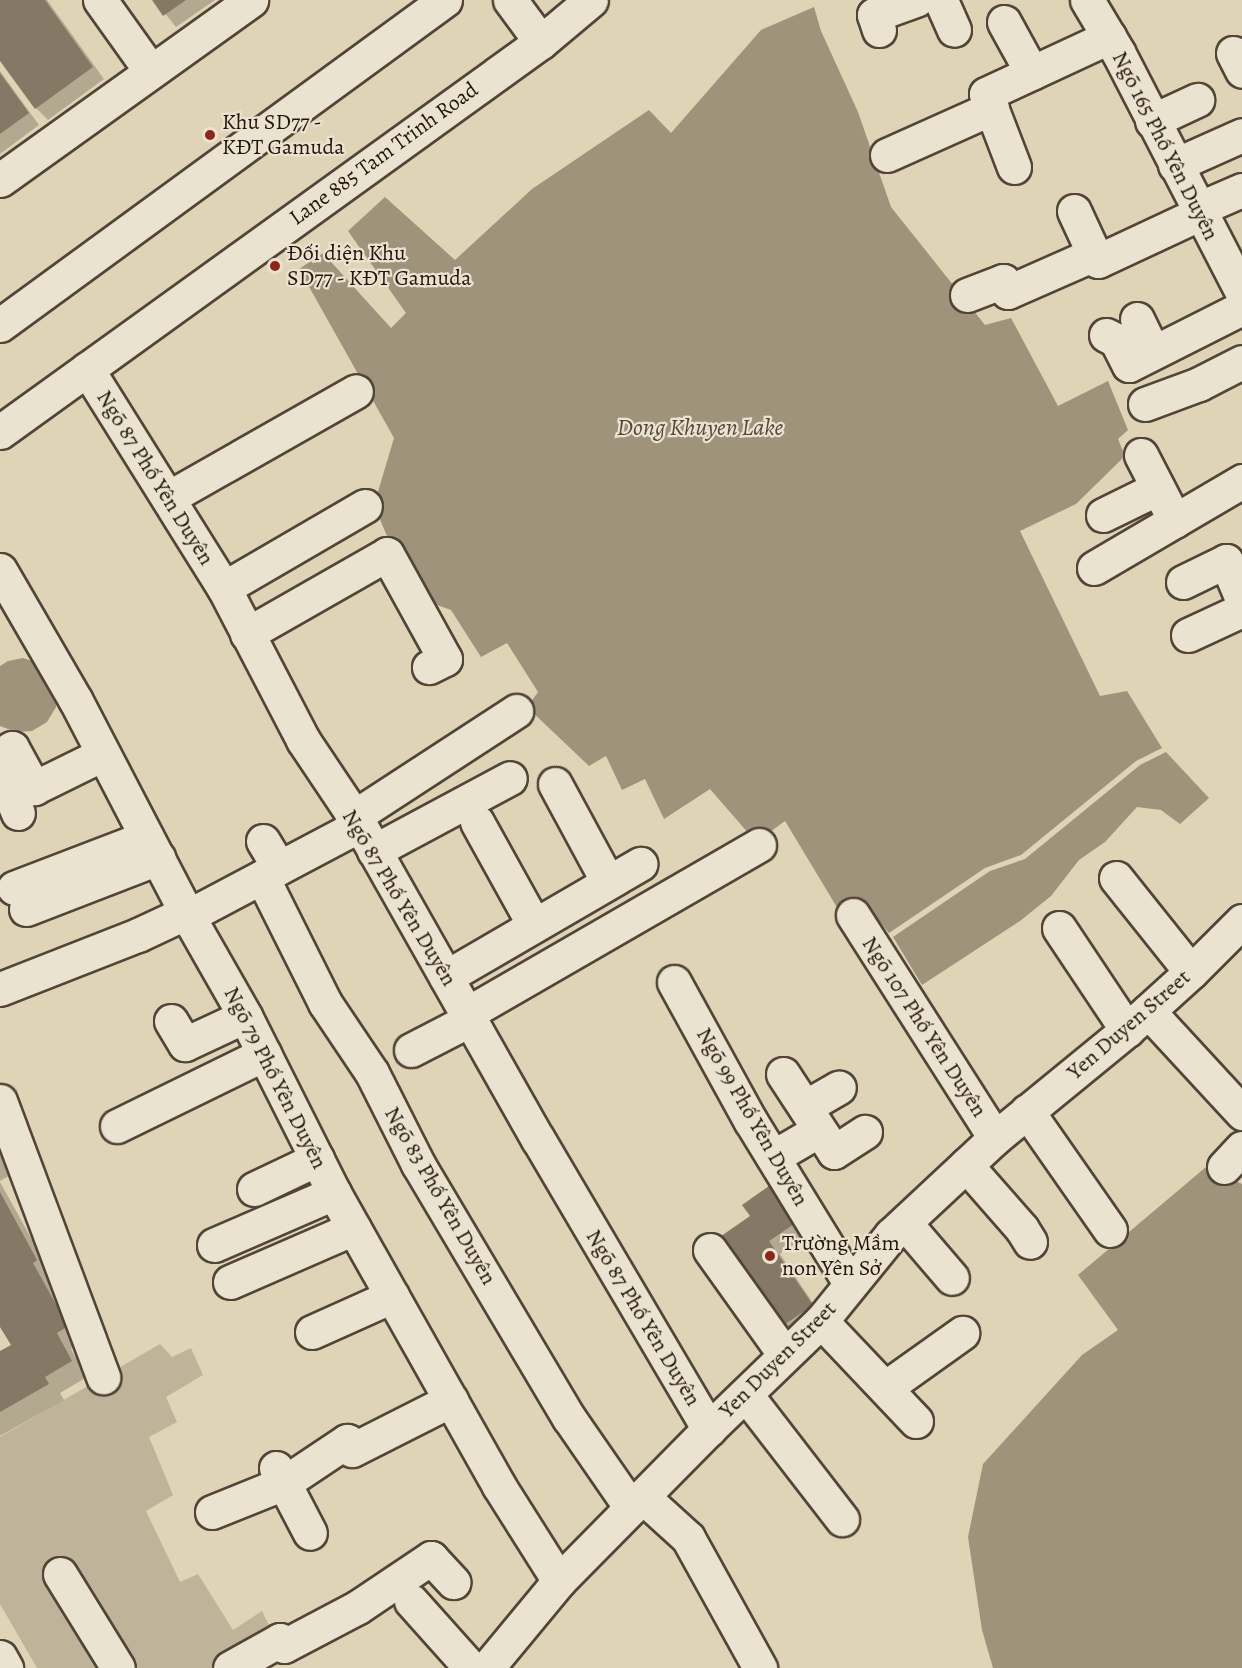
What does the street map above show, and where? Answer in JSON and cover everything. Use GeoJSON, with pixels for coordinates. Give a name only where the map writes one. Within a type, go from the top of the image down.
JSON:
{"type":"FeatureCollection","features":[{"type":"Feature","properties":{"kind":"street"},"geometry":{"type":"LineString","coordinates":[[100,0],[150,70]]}},
{"type":"Feature","properties":{"kind":"street"},"geometry":{"type":"LineString","coordinates":[[0,180],[150,70],[251,0]]}},
{"type":"Feature","properties":{"kind":"street"},"geometry":{"type":"LineString","coordinates":[[0,325],[445,0]]}},
{"type":"Feature","properties":{"kind":"street"},"geometry":{"type":"LineString","coordinates":[[510,0],[541,42]]}},
{"type":"Feature","properties":{"kind":"street","name":"Lane 885 Tam Trinh Road"},"geometry":{"type":"LineString","coordinates":[[0,432],[541,42],[591,0]]}},
{"type":"Feature","properties":{"kind":"street","name":"Ngõ 165 Phố Yên Duyên"},"geometry":{"type":"LineString","coordinates":[[1087,0],[1109,37],[1199,211],[1232,248],[1242,292]]}},
{"type":"Feature","properties":{"kind":"street"},"geometry":{"type":"LineString","coordinates":[[879,30],[874,15],[941,7]]}},
{"type":"Feature","properties":{"kind":"street"},"geometry":{"type":"LineString","coordinates":[[1004,22],[1032,73]]}},
{"type":"Feature","properties":{"kind":"street"},"geometry":{"type":"LineString","coordinates":[[1014,167],[986,94],[1109,37]]}},
{"type":"Feature","properties":{"kind":"street"},"geometry":{"type":"LineString","coordinates":[[1152,121],[1197,100]]}},
{"type":"Feature","properties":{"kind":"street"},"geometry":{"type":"LineString","coordinates":[[887,155],[992,108]]}},
{"type":"Feature","properties":{"kind":"street"},"geometry":{"type":"LineString","coordinates":[[1175,165],[1242,135]]}},
{"type":"Feature","properties":{"kind":"street"},"geometry":{"type":"LineString","coordinates":[[1074,211],[1098,261],[1242,190]]}},
{"type":"Feature","properties":{"kind":"street"},"geometry":{"type":"LineString","coordinates":[[967,295],[1003,281],[1008,292],[1094,255]]}},
{"type":"Feature","properties":{"kind":"street"},"geometry":{"type":"LineString","coordinates":[[1107,335],[1116,340],[1129,364],[1242,308]]}},
{"type":"Feature","properties":{"kind":"street"},"geometry":{"type":"LineString","coordinates":[[1137,320],[1153,352]]}},
{"type":"Feature","properties":{"kind":"street"},"geometry":{"type":"LineString","coordinates":[[1145,404],[1200,384],[1242,362]]}},
{"type":"Feature","properties":{"kind":"street","name":"Ngõ 87 Phố Yên Duyên"},"geometry":{"type":"LineString","coordinates":[[87,369],[224,588],[303,740],[362,831],[470,1016],[538,1139],[709,1429]]}},
{"type":"Feature","properties":{"kind":"street"},"geometry":{"type":"LineString","coordinates":[[168,498],[356,391]]}},
{"type":"Feature","properties":{"kind":"street"},"geometry":{"type":"LineString","coordinates":[[1141,455],[1175,521]]}},
{"type":"Feature","properties":{"kind":"street"},"geometry":{"type":"LineString","coordinates":[[1094,568],[1242,481]]}},
{"type":"Feature","properties":{"kind":"street"},"geometry":{"type":"LineString","coordinates":[[1102,515],[1158,488]]}},
{"type":"Feature","properties":{"kind":"street"},"geometry":{"type":"LineString","coordinates":[[224,588],[365,507]]}},
{"type":"Feature","properties":{"kind":"street"},"geometry":{"type":"LineString","coordinates":[[247,634],[387,554],[445,659],[429,667]]}},
{"type":"Feature","properties":{"kind":"street"},"geometry":{"type":"LineString","coordinates":[[1183,582],[1226,561],[1242,599],[1188,635]]}},
{"type":"Feature","properties":{"kind":"street","name":"Ngõ 79 Phố Yên Duyên"},"geometry":{"type":"LineString","coordinates":[[0,570],[9,607],[103,754],[245,1016],[334,1193],[499,1486],[559,1581]]}},
{"type":"Feature","properties":{"kind":"street"},"geometry":{"type":"LineString","coordinates":[[362,831],[516,711]]}},
{"type":"Feature","properties":{"kind":"street"},"geometry":{"type":"LineString","coordinates":[[14,788],[103,754]]}},
{"type":"Feature","properties":{"kind":"street"},"geometry":{"type":"LineString","coordinates":[[0,989],[188,914],[268,862],[510,778]]}},
{"type":"Feature","properties":{"kind":"street"},"geometry":{"type":"LineString","coordinates":[[555,784],[608,882]]}},
{"type":"Feature","properties":{"kind":"street"},"geometry":{"type":"LineString","coordinates":[[477,822],[534,925]]}},
{"type":"Feature","properties":{"kind":"street"},"geometry":{"type":"LineString","coordinates":[[411,1050],[759,845]]}},
{"type":"Feature","properties":{"kind":"street"},"geometry":{"type":"LineString","coordinates":[[20,898],[152,847]]}},
{"type":"Feature","properties":{"kind":"street","name":"Ngõ 83 Phố Yên Duyên"},"geometry":{"type":"LineString","coordinates":[[268,862],[325,1003],[372,1073],[418,1164],[569,1418],[637,1503],[688,1538],[760,1668]]}},
{"type":"Feature","properties":{"kind":"street"},"geometry":{"type":"LineString","coordinates":[[446,977],[640,864]]}},
{"type":"Feature","properties":{"kind":"street"},"geometry":{"type":"LineString","coordinates":[[1116,878],[1191,972]]}},
{"type":"Feature","properties":{"kind":"street","name":"Ngõ 107 Phố Yên Duyên"},"geometry":{"type":"LineString","coordinates":[[853,915],[995,1138]]}},
{"type":"Feature","properties":{"kind":"street","name":"Yen Duyen Street"},"geometry":{"type":"LineString","coordinates":[[487,1668],[559,1581],[709,1429],[821,1321],[850,1283],[905,1223],[995,1138],[1191,972],[1242,921]]}},
{"type":"Feature","properties":{"kind":"street"},"geometry":{"type":"LineString","coordinates":[[1059,928],[1137,1020],[1242,1113]]}},
{"type":"Feature","properties":{"kind":"street","name":"Ngõ 99 Phố Yên Duyên"},"geometry":{"type":"LineString","coordinates":[[674,982],[773,1156],[850,1283]]}},
{"type":"Feature","properties":{"kind":"street"},"geometry":{"type":"LineString","coordinates":[[171,1020],[185,1044],[245,1016]]}},
{"type":"Feature","properties":{"kind":"street"},"geometry":{"type":"LineString","coordinates":[[117,1126],[264,1054]]}},
{"type":"Feature","properties":{"kind":"street"},"geometry":{"type":"LineString","coordinates":[[783,1074],[834,1152],[865,1132]]}},
{"type":"Feature","properties":{"kind":"street"},"geometry":{"type":"LineString","coordinates":[[773,1156],[839,1088]]}},
{"type":"Feature","properties":{"kind":"street"},"geometry":{"type":"LineString","coordinates":[[0,1101],[103,1377]]}},
{"type":"Feature","properties":{"kind":"street"},"geometry":{"type":"LineString","coordinates":[[1027,1111],[1110,1230]]}},
{"type":"Feature","properties":{"kind":"street"},"geometry":{"type":"LineString","coordinates":[[254,1189],[317,1159]]}},
{"type":"Feature","properties":{"kind":"street"},"geometry":{"type":"LineString","coordinates":[[966,1165],[1022,1229],[1030,1242]]}},
{"type":"Feature","properties":{"kind":"street"},"geometry":{"type":"LineString","coordinates":[[214,1245],[334,1193]]}},
{"type":"Feature","properties":{"kind":"street"},"geometry":{"type":"LineString","coordinates":[[905,1223],[952,1278]]}},
{"type":"Feature","properties":{"kind":"street"},"geometry":{"type":"LineString","coordinates":[[230,1282],[354,1228]]}},
{"type":"Feature","properties":{"kind":"street"},"geometry":{"type":"LineString","coordinates":[[710,1250],[786,1355]]}},
{"type":"Feature","properties":{"kind":"street"},"geometry":{"type":"LineString","coordinates":[[312,1332],[392,1296]]}},
{"type":"Feature","properties":{"kind":"street"},"geometry":{"type":"LineString","coordinates":[[821,1321],[916,1421]]}},
{"type":"Feature","properties":{"kind":"street"},"geometry":{"type":"LineString","coordinates":[[885,1389],[962,1333]]}},
{"type":"Feature","properties":{"kind":"street"},"geometry":{"type":"LineString","coordinates":[[746,1395],[843,1519]]}},
{"type":"Feature","properties":{"kind":"street"},"geometry":{"type":"LineString","coordinates":[[212,1512],[346,1441],[352,1450],[451,1400]]}},
{"type":"Feature","properties":{"kind":"street"},"geometry":{"type":"LineString","coordinates":[[280,1475],[310,1533]]}},
{"type":"Feature","properties":{"kind":"street"},"geometry":{"type":"LineString","coordinates":[[230,1668],[280,1640],[284,1646],[358,1607],[431,1558],[453,1582]]}},
{"type":"Feature","properties":{"kind":"street"},"geometry":{"type":"LineString","coordinates":[[60,1574],[118,1668]]}},
{"type":"Feature","properties":{"kind":"street"},"geometry":{"type":"LineString","coordinates":[[411,1601],[471,1668]]}},
{"type":"Feature","properties":{"kind":"street"},"geometry":{"type":"LineString","coordinates":[[0,1658],[6,1668]]}},
{"type":"Feature","properties":{"kind":"shaded area"},"geometry":{"type":"Polygon","coordinates":[[[160,1344],[172,1357],[191,1348],[203,1375],[166,1397],[177,1422],[149,1437],[173,1495],[146,1511],[180,1582],[198,1574],[233,1630],[262,1611],[274,1636],[217,1668],[37,1668],[0,1604],[0,1437],[160,1344]]]}},
{"type":"Feature","properties":{"kind":"water","name":"Dong Khuyen Lake"},"geometry":{"type":"Polygon","coordinates":[[[814,7],[821,31],[858,112],[891,207],[985,325],[1011,318],[1058,406],[1108,381],[1128,430],[1118,439],[1125,456],[1076,504],[1020,531],[1100,696],[1127,691],[1162,748],[1136,761],[1021,855],[985,868],[889,933],[871,911],[841,914],[785,821],[756,842],[710,789],[664,819],[645,779],[622,790],[606,756],[589,766],[527,707],[538,692],[507,643],[481,657],[451,610],[412,596],[374,505],[394,438],[299,269],[323,253],[391,328],[406,313],[348,231],[385,197],[455,260],[532,189],[649,110],[671,133],[761,30],[814,7]]]}},
{"type":"Feature","properties":{"kind":"water"},"geometry":{"type":"Polygon","coordinates":[[[23,658],[38,663],[57,690],[56,707],[47,722],[32,731],[16,732],[0,726],[0,666],[8,661],[23,658]]]}},
{"type":"Feature","properties":{"kind":"water"},"geometry":{"type":"Polygon","coordinates":[[[1166,752],[1209,798],[1180,824],[1161,810],[1137,807],[1105,842],[1079,860],[1051,896],[1020,921],[922,985],[893,937],[990,871],[1025,859],[1140,765],[1166,752]]]}},
{"type":"Feature","properties":{"kind":"water"},"geometry":{"type":"Polygon","coordinates":[[[1206,1167],[1242,1184],[1242,1668],[993,1668],[982,1630],[968,1537],[983,1464],[1082,1355],[1118,1330],[1078,1275],[1206,1167]]]}},
{"type":"Feature","properties":{"kind":"building"},"geometry":{"type":"Polygon","coordinates":[[[0,0],[45,0],[93,67],[35,109],[0,61],[0,0]]]}},
{"type":"Feature","properties":{"kind":"building"},"geometry":{"type":"Polygon","coordinates":[[[152,0],[186,0],[163,16],[152,0]]]}},
{"type":"Feature","properties":{"kind":"building"},"geometry":{"type":"Polygon","coordinates":[[[0,73],[29,113],[0,134],[0,73]]]}},
{"type":"Feature","properties":{"kind":"building","name":"Trường Mầm non Yên Sở"},"geometry":{"type":"Polygon","coordinates":[[[772,1184],[797,1222],[769,1241],[813,1305],[775,1331],[714,1241],[750,1216],[742,1205],[772,1184]]]}},
{"type":"Feature","properties":{"kind":"building"},"geometry":{"type":"Polygon","coordinates":[[[0,1192],[37,1260],[33,1263],[68,1326],[57,1333],[72,1361],[45,1377],[49,1384],[0,1412],[0,1351],[11,1345],[0,1327],[0,1192]]]}},
{"type":"Feature","properties":{"kind":"place","name":"Khu SD77 - KĐT Gamuda"},"geometry":{"type":"Point","coordinates":[210,135]}},
{"type":"Feature","properties":{"kind":"place","name":"Đối diện Khu SD77 - KĐT Gamuda"},"geometry":{"type":"Point","coordinates":[275,266]}},
{"type":"Feature","properties":{"kind":"place","name":"Trường Mầm non Yên Sở"},"geometry":{"type":"Point","coordinates":[770,1256]}}]}
